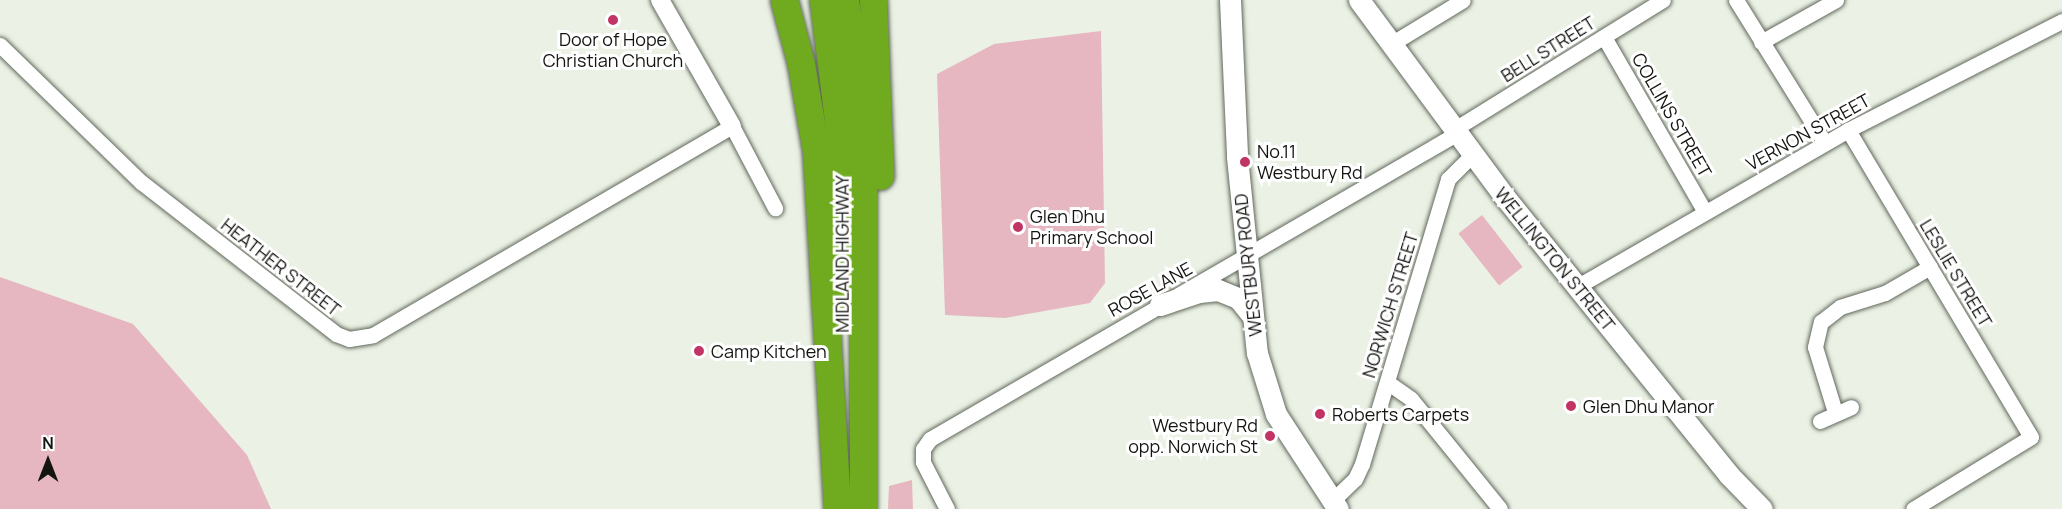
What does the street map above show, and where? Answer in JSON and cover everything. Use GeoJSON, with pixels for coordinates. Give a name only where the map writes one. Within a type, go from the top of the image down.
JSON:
{"type":"FeatureCollection","features":[{"type":"Feature","properties":{"kind":"highway"},"geometry":{"type":"LineString","coordinates":[[784,0],[801,64],[816,152],[839,509]]}},
{"type":"Feature","properties":{"kind":"highway","name":"MIDLAND HIGHWAY"},"geometry":{"type":"LineString","coordinates":[[823,0],[837,99],[843,195],[839,509]]}},
{"type":"Feature","properties":{"kind":"highway","name":"MIDLAND HIGHWAY"},"geometry":{"type":"LineString","coordinates":[[845,0],[858,93],[863,164],[863,509]]}},
{"type":"Feature","properties":{"kind":"highway"},"geometry":{"type":"LineString","coordinates":[[871,509],[880,130],[873,0]]}},
{"type":"Feature","properties":{"kind":"main road","name":"WESTBURY ROAD"},"geometry":{"type":"LineString","coordinates":[[1230,0],[1246,259],[1252,315],[1265,388],[1276,414],[1335,505]]}},
{"type":"Feature","properties":{"kind":"main road","name":"WELLINGTON STREET"},"geometry":{"type":"LineString","coordinates":[[1359,0],[1472,155],[1729,475],[1762,509]]}},
{"type":"Feature","properties":{"kind":"main road"},"geometry":{"type":"LineString","coordinates":[[1160,304],[1199,292],[1218,290],[1238,298],[1252,315]]}},
{"type":"Feature","properties":{"kind":"street"},"geometry":{"type":"LineString","coordinates":[[660,0],[732,126],[775,208]]}},
{"type":"Feature","properties":{"kind":"street"},"geometry":{"type":"LineString","coordinates":[[1391,44],[1463,0]]}},
{"type":"Feature","properties":{"kind":"street","name":"BELL STREET"},"geometry":{"type":"LineString","coordinates":[[1455,132],[1663,0]]}},
{"type":"Feature","properties":{"kind":"street"},"geometry":{"type":"LineString","coordinates":[[1736,0],[1825,143]]}},
{"type":"Feature","properties":{"kind":"street"},"geometry":{"type":"LineString","coordinates":[[1761,42],[1836,0]]}},
{"type":"Feature","properties":{"kind":"street","name":"VERNON STREET"},"geometry":{"type":"LineString","coordinates":[[1578,286],[1848,130],[2062,21]]}},
{"type":"Feature","properties":{"kind":"street","name":"COLLINS STREET"},"geometry":{"type":"LineString","coordinates":[[1604,36],[1705,212]]}},
{"type":"Feature","properties":{"kind":"street","name":"HEATHER STREET"},"geometry":{"type":"LineString","coordinates":[[0,45],[141,182],[336,334],[349,339],[373,335],[732,126]]}},
{"type":"Feature","properties":{"kind":"street","name":"LESLIE STREET"},"geometry":{"type":"LineString","coordinates":[[1848,130],[2031,437],[1913,509]]}},
{"type":"Feature","properties":{"kind":"street","name":"ROSE LANE"},"geometry":{"type":"LineString","coordinates":[[947,509],[923,462],[923,449],[930,439],[1160,304],[1246,259],[1455,132]]}},
{"type":"Feature","properties":{"kind":"street","name":"NORWICH STREET"},"geometry":{"type":"LineString","coordinates":[[1335,505],[1357,476],[1448,179],[1472,155]]}},
{"type":"Feature","properties":{"kind":"street"},"geometry":{"type":"LineString","coordinates":[[1835,412],[1815,347],[1821,322],[1840,307],[1885,292],[1930,267]]}},
{"type":"Feature","properties":{"kind":"street"},"geometry":{"type":"LineString","coordinates":[[1387,382],[1411,399],[1500,509]]}},
{"type":"Feature","properties":{"kind":"street"},"geometry":{"type":"LineString","coordinates":[[1820,421],[1835,412],[1851,407]]}},
{"type":"Feature","properties":{"kind":"shaded area"},"geometry":{"type":"Polygon","coordinates":[[[1101,31],[1105,283],[1090,303],[1005,318],[945,315],[937,74],[994,44],[1101,31]]]}},
{"type":"Feature","properties":{"kind":"shaded area"},"geometry":{"type":"Polygon","coordinates":[[[1482,215],[1523,267],[1499,285],[1458,233],[1482,215]]]}},
{"type":"Feature","properties":{"kind":"shaded area"},"geometry":{"type":"Polygon","coordinates":[[[0,277],[133,324],[247,455],[271,509],[0,509],[0,277]]]}},
{"type":"Feature","properties":{"kind":"shaded area"},"geometry":{"type":"Polygon","coordinates":[[[912,480],[913,509],[888,509],[889,486],[912,480]]]}},
{"type":"Feature","properties":{"kind":"waterway"},"geometry":{"type":"LineString","coordinates":[[1911,231],[1926,223]]}},
{"type":"Feature","properties":{"kind":"place","name":"Door of Hope Christian Church"},"geometry":{"type":"Point","coordinates":[613,20]}},
{"type":"Feature","properties":{"kind":"place","name":"No.11 Westbury Rd"},"geometry":{"type":"Point","coordinates":[1245,162]}},
{"type":"Feature","properties":{"kind":"place","name":"Glen Dhu Primary School"},"geometry":{"type":"Point","coordinates":[1018,227]}},
{"type":"Feature","properties":{"kind":"place","name":"Camp Kitchen"},"geometry":{"type":"Point","coordinates":[699,351]}},
{"type":"Feature","properties":{"kind":"place","name":"Glen Dhu Manor"},"geometry":{"type":"Point","coordinates":[1571,406]}},
{"type":"Feature","properties":{"kind":"place","name":"Roberts Carpets"},"geometry":{"type":"Point","coordinates":[1320,414]}},
{"type":"Feature","properties":{"kind":"place","name":"Westbury Rd opp. Norwich St"},"geometry":{"type":"Point","coordinates":[1270,436]}}]}
